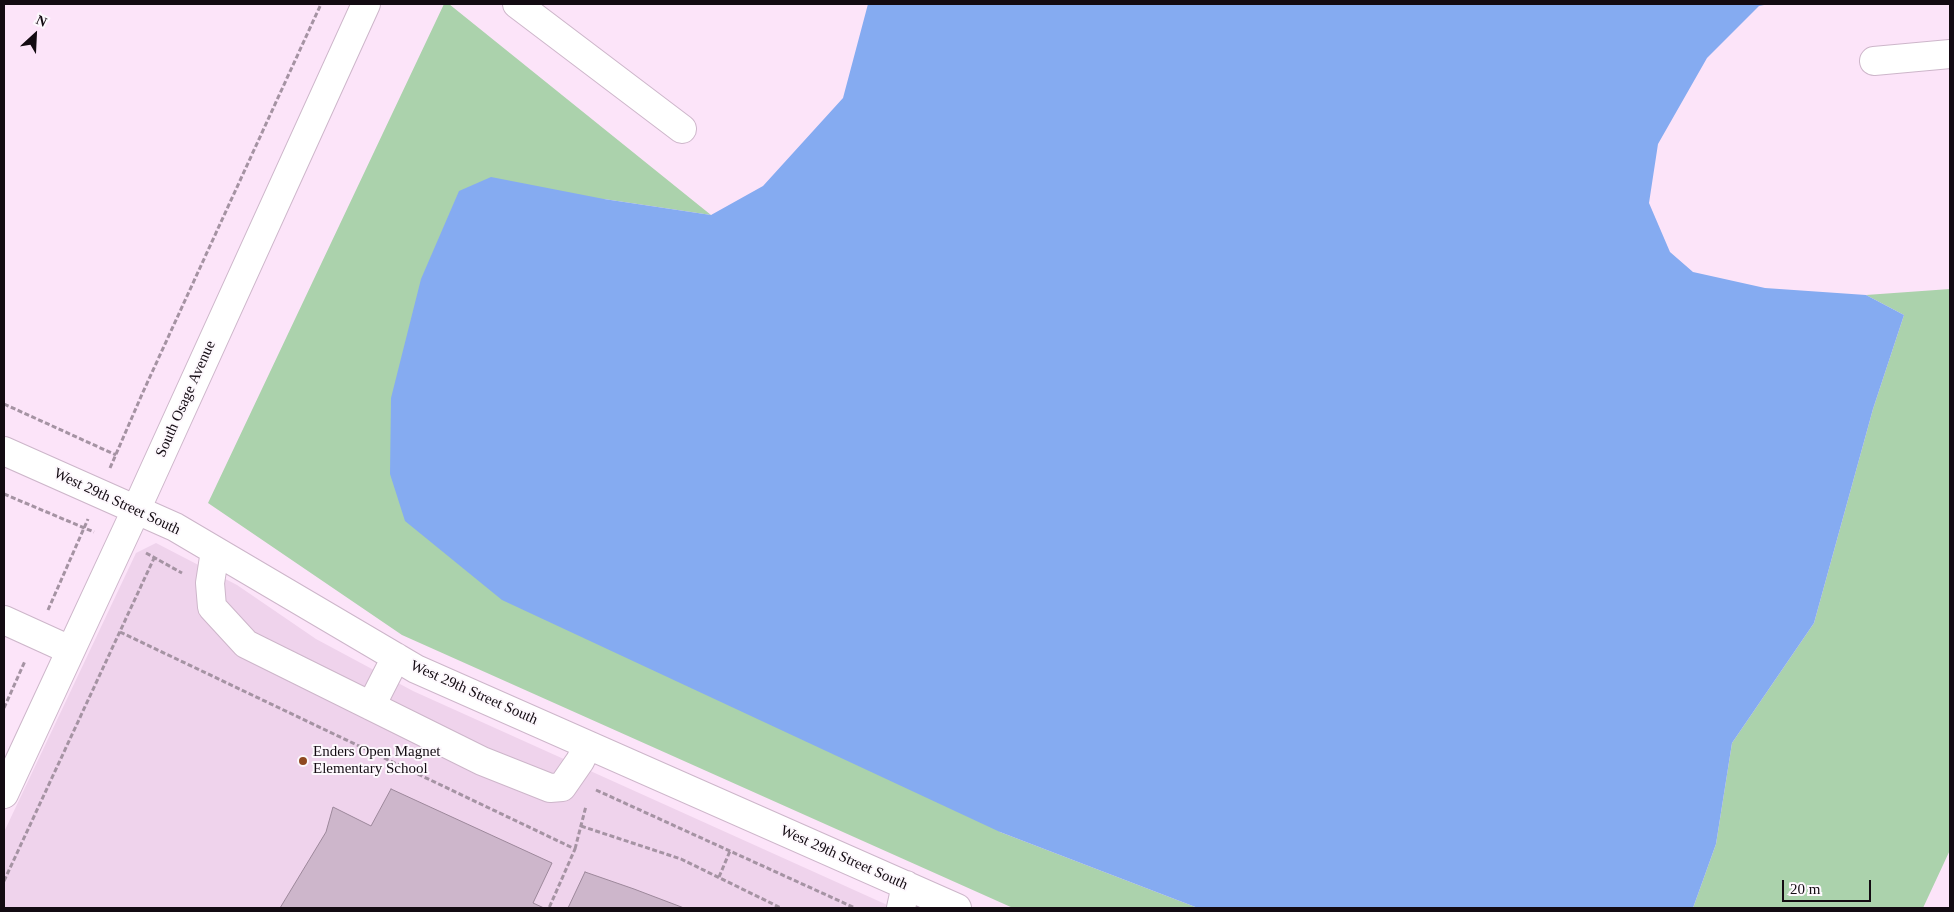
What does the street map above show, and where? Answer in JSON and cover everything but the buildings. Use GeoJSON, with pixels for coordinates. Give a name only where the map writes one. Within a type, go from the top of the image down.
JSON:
{"type":"FeatureCollection","features":[{"type":"Feature","properties":{"kind":"street","name":"South Osage Avenue"},"geometry":{"type":"LineString","coordinates":[[4,794],[136,510],[366,4]]}},
{"type":"Feature","properties":{"kind":"street"},"geometry":{"type":"LineString","coordinates":[[517,4],[682,129]]}},
{"type":"Feature","properties":{"kind":"street"},"geometry":{"type":"LineString","coordinates":[[1874,61],[1950,54]]}},
{"type":"Feature","properties":{"kind":"street","name":"West 29th Street South"},"geometry":{"type":"LineString","coordinates":[[4,451],[175,527],[416,669],[588,745],[904,897],[958,908]]}},
{"type":"Feature","properties":{"kind":"street"},"geometry":{"type":"LineString","coordinates":[[215,551],[210,583],[212,607],[246,644],[482,760],[550,788],[562,787],[580,761],[588,745]]}},
{"type":"Feature","properties":{"kind":"street"},"geometry":{"type":"LineString","coordinates":[[4,620],[70,650]]}},
{"type":"Feature","properties":{"kind":"street"},"geometry":{"type":"LineString","coordinates":[[372,706],[396,657]]}},
{"type":"Feature","properties":{"kind":"path"},"geometry":{"type":"LineString","coordinates":[[4,708],[116,454],[322,4]]}},
{"type":"Feature","properties":{"kind":"path"},"geometry":{"type":"LineString","coordinates":[[4,404],[116,454]]}},
{"type":"Feature","properties":{"kind":"path"},"geometry":{"type":"LineString","coordinates":[[4,881],[155,556]]}},
{"type":"Feature","properties":{"kind":"path"},"geometry":{"type":"LineString","coordinates":[[120,632],[575,849],[549,908]]}},
{"type":"Feature","properties":{"kind":"path"},"geometry":{"type":"LineString","coordinates":[[590,788],[855,908]]}},
{"type":"Feature","properties":{"kind":"path"},"geometry":{"type":"LineString","coordinates":[[581,826],[681,859],[782,908]]}},
{"type":"Feature","properties":{"kind":"path"},"geometry":{"type":"LineString","coordinates":[[719,877],[730,851]]}},
{"type":"Feature","properties":{"kind":"shaded area","name":"Enders Open Magnet Elementary School"},"geometry":{"type":"Polygon","coordinates":[[[156,543],[237,585],[316,639],[413,691],[894,908],[4,908],[4,832],[136,553],[156,543]]]}},
{"type":"Feature","properties":{"kind":"green space"},"geometry":{"type":"Polygon","coordinates":[[[444,4],[449,4],[711,215],[604,199],[1000,832],[1198,908],[1013,908],[402,635],[208,503],[444,4]]]}},
{"type":"Feature","properties":{"kind":"green space"},"geometry":{"type":"Polygon","coordinates":[[[1950,289],[1950,850],[1923,908],[1693,908],[1716,844],[1732,743],[1814,623],[1873,409],[1904,315],[1866,295],[1950,289]]]}},
{"type":"Feature","properties":{"kind":"water"},"geometry":{"type":"Polygon","coordinates":[[[868,4],[1769,4],[1759,6],[1707,58],[1658,144],[1649,203],[1670,252],[1693,272],[1765,288],[1866,295],[1904,315],[1873,409],[1814,623],[1732,743],[1716,844],[1693,908],[1198,908],[1000,832],[502,600],[405,521],[390,474],[391,398],[421,279],[459,191],[491,177],[604,199],[711,215],[763,186],[843,98],[868,4]]]}},
{"type":"Feature","properties":{"kind":"place","name":"Enders Open Magnet Elementary School"},"geometry":{"type":"Point","coordinates":[303,761]}}]}
